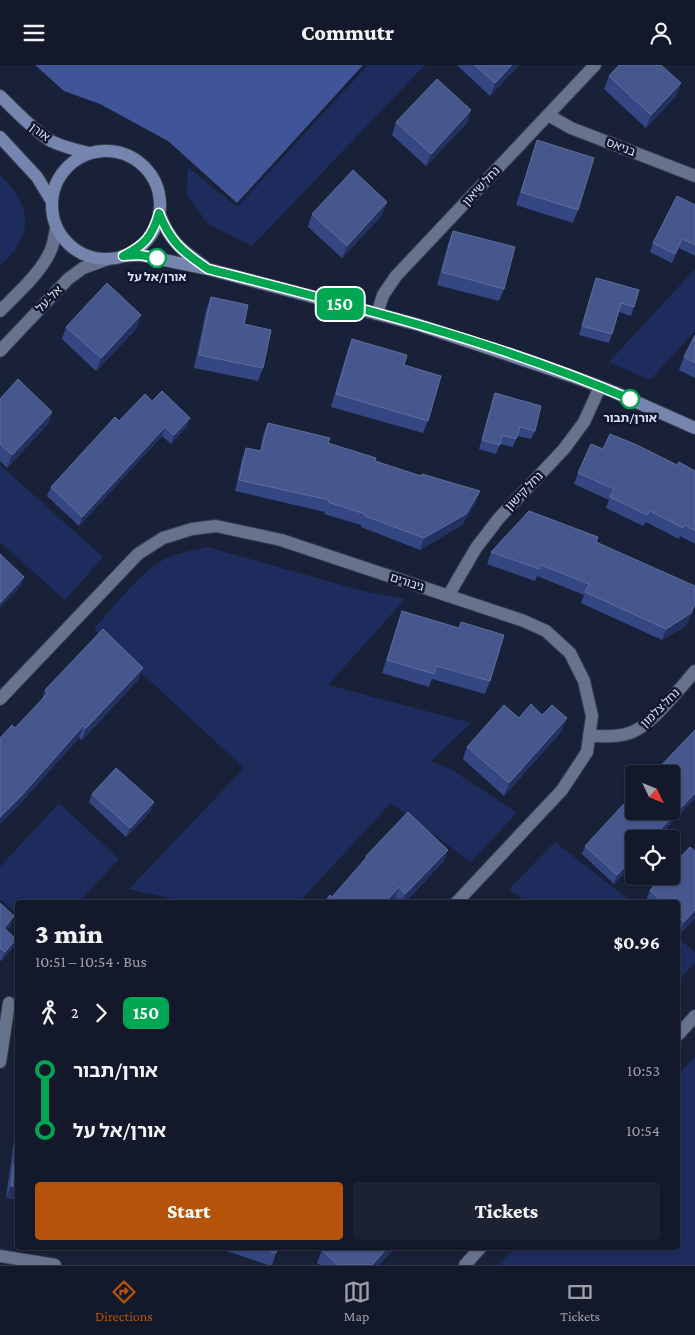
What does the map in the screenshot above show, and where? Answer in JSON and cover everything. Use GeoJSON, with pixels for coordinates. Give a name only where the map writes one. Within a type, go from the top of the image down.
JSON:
{"type":"FeatureCollection","features":[{"type":"Feature","properties":{"kind":"street","name":"נחל שיאון"},"geometry":{"type":"LineString","coordinates":[[377,314],[383,295],[396,277],[595,65]]}},
{"type":"Feature","properties":{"kind":"street","name":"אורן"},"geometry":{"type":"LineString","coordinates":[[0,96],[32,127],[52,141],[89,153]]}},
{"type":"Feature","properties":{"kind":"street","name":"בניאס"},"geometry":{"type":"LineString","coordinates":[[548,115],[572,128],[695,176]]}},
{"type":"Feature","properties":{"kind":"street"},"geometry":{"type":"LineString","coordinates":[[0,137],[37,177],[51,200]]}},
{"type":"Feature","properties":{"kind":"street"},"geometry":{"type":"LineString","coordinates":[[123,256],[138,249],[147,241],[154,230],[159,213],[159,194],[153,177],[141,163],[125,154],[107,151],[89,153],[73,162],[62,173],[55,186],[51,200],[56,228],[72,248],[83,254],[95,258],[108,259],[140,255],[208,269],[419,325],[600,387],[695,428]]}},
{"type":"Feature","properties":{"kind":"street"},"geometry":{"type":"LineString","coordinates":[[159,213],[168,235],[180,248],[208,269]]}},
{"type":"Feature","properties":{"kind":"street"},"geometry":{"type":"LineString","coordinates":[[0,311],[34,275],[52,249],[56,228]]}},
{"type":"Feature","properties":{"kind":"street","name":"אל-על"},"geometry":{"type":"LineString","coordinates":[[0,351],[68,279],[83,268],[108,259]]}},
{"type":"Feature","properties":{"kind":"street","name":"נחל קישון"},"geometry":{"type":"LineString","coordinates":[[448,596],[476,548],[498,517],[564,449],[584,422],[600,387]]}},
{"type":"Feature","properties":{"kind":"street","name":"גיבורים"},"geometry":{"type":"LineString","coordinates":[[0,699],[138,554],[163,538],[192,529],[216,526],[281,540],[524,621],[546,631],[570,653],[584,681],[592,716],[587,751],[562,790],[459,900]]}},
{"type":"Feature","properties":{"kind":"street","name":"נחל צלמון"},"geometry":{"type":"LineString","coordinates":[[589,736],[626,734],[638,729],[649,721],[695,671]]}},
{"type":"Feature","properties":{"kind":"street"},"geometry":{"type":"LineString","coordinates":[[0,1062],[9,1003]]}},
{"type":"Feature","properties":{"kind":"street"},"geometry":{"type":"LineString","coordinates":[[680,1033],[695,1016]]}},
{"type":"Feature","properties":{"kind":"street"},"geometry":{"type":"LineString","coordinates":[[465,1265],[478,1250]]}},
{"type":"Feature","properties":{"kind":"street"},"geometry":{"type":"LineString","coordinates":[[0,1256],[55,1265]]}},
{"type":"Feature","properties":{"kind":"shaded area"},"geometry":{"type":"Polygon","coordinates":[[[35,65],[363,65],[237,203],[168,141],[100,104],[64,91],[35,65]]]}},
{"type":"Feature","properties":{"kind":"shaded area"},"geometry":{"type":"Polygon","coordinates":[[[368,65],[425,65],[252,246],[208,224],[187,195],[188,167],[237,207],[368,65]]]}},
{"type":"Feature","properties":{"kind":"shaded area"},"geometry":{"type":"Polygon","coordinates":[[[0,175],[20,200],[25,218],[25,228],[22,238],[14,251],[0,266],[0,175]]]}},
{"type":"Feature","properties":{"kind":"shaded area"},"geometry":{"type":"Polygon","coordinates":[[[695,269],[695,331],[650,380],[609,362],[695,269]]]}},
{"type":"Feature","properties":{"kind":"shaded area"},"geometry":{"type":"Polygon","coordinates":[[[0,465],[103,557],[65,600],[0,542],[0,465]]]}},
{"type":"Feature","properties":{"kind":"shaded area"},"geometry":{"type":"Polygon","coordinates":[[[207,547],[363,591],[405,599],[328,685],[471,723],[431,761],[452,770],[517,813],[471,862],[391,803],[301,900],[176,900],[129,889],[244,768],[94,629],[129,589],[150,569],[170,557],[207,547]]]}},
{"type":"Feature","properties":{"kind":"shaded area"},"geometry":{"type":"Polygon","coordinates":[[[59,803],[119,859],[81,900],[15,900],[15,912],[0,899],[0,867],[59,803]]]}},
{"type":"Feature","properties":{"kind":"shaded area"},"geometry":{"type":"Polygon","coordinates":[[[555,842],[629,900],[524,900],[509,889],[555,842]]]}},
{"type":"Feature","properties":{"kind":"shaded area"},"geometry":{"type":"Polygon","coordinates":[[[680,940],[695,952],[695,963],[680,979],[680,940]]]}},
{"type":"Feature","properties":{"kind":"shaded area"},"geometry":{"type":"Polygon","coordinates":[[[695,1057],[695,1265],[498,1265],[513,1250],[680,1250],[680,1073],[695,1057]]]}},
{"type":"Feature","properties":{"kind":"building"},"geometry":{"type":"Polygon","coordinates":[[[475,65],[512,65],[495,83],[475,65]]]}},
{"type":"Feature","properties":{"kind":"building"},"geometry":{"type":"Polygon","coordinates":[[[619,65],[661,65],[681,83],[651,115],[609,76],[619,65]]]}},
{"type":"Feature","properties":{"kind":"building"},"geometry":{"type":"Polygon","coordinates":[[[437,79],[471,110],[431,154],[396,122],[437,79]]]}},
{"type":"Feature","properties":{"kind":"building"},"geometry":{"type":"Polygon","coordinates":[[[537,140],[594,158],[578,210],[521,192],[537,140]]]}},
{"type":"Feature","properties":{"kind":"building"},"geometry":{"type":"Polygon","coordinates":[[[353,170],[387,202],[347,246],[312,214],[353,170]]]}},
{"type":"Feature","properties":{"kind":"building"},"geometry":{"type":"Polygon","coordinates":[[[677,196],[695,205],[695,245],[682,239],[675,254],[653,243],[677,196]]]}},
{"type":"Feature","properties":{"kind":"building"},"geometry":{"type":"Polygon","coordinates":[[[453,231],[515,247],[504,289],[442,272],[453,231]]]}},
{"type":"Feature","properties":{"kind":"building"},"geometry":{"type":"Polygon","coordinates":[[[596,278],[639,290],[634,307],[621,303],[612,334],[582,326],[596,278]]]}},
{"type":"Feature","properties":{"kind":"building"},"geometry":{"type":"Polygon","coordinates":[[[107,283],[141,315],[101,358],[66,327],[107,283]]]}},
{"type":"Feature","properties":{"kind":"building"},"geometry":{"type":"Polygon","coordinates":[[[211,297],[248,305],[244,324],[271,330],[263,368],[199,355],[211,297]]]}},
{"type":"Feature","properties":{"kind":"building"},"geometry":{"type":"Polygon","coordinates":[[[695,335],[695,363],[684,357],[695,335]]]}},
{"type":"Feature","properties":{"kind":"building"},"geometry":{"type":"Polygon","coordinates":[[[352,339],[407,355],[404,365],[441,376],[428,421],[336,394],[352,339]]]}},
{"type":"Feature","properties":{"kind":"building"},"geometry":{"type":"Polygon","coordinates":[[[18,379],[52,412],[12,455],[0,444],[0,399],[18,379]]]}},
{"type":"Feature","properties":{"kind":"building"},"geometry":{"type":"Polygon","coordinates":[[[162,391],[190,418],[174,435],[165,427],[82,517],[51,487],[115,417],[119,421],[145,394],[152,401],[162,391]]]}},
{"type":"Feature","properties":{"kind":"building"},"geometry":{"type":"Polygon","coordinates":[[[495,393],[541,406],[535,431],[520,427],[516,439],[502,435],[500,445],[482,440],[495,393]]]}},
{"type":"Feature","properties":{"kind":"building"},"geometry":{"type":"Polygon","coordinates":[[[268,423],[330,438],[328,443],[376,458],[375,461],[421,476],[422,474],[480,491],[466,514],[424,538],[365,516],[365,514],[328,502],[329,500],[239,480],[246,448],[261,451],[268,423]]]}},
{"type":"Feature","properties":{"kind":"building"},"geometry":{"type":"Polygon","coordinates":[[[610,434],[677,465],[679,462],[695,471],[695,531],[685,525],[683,528],[650,511],[647,515],[610,497],[614,489],[578,473],[591,444],[603,449],[610,434]]]}},
{"type":"Feature","properties":{"kind":"building"},"geometry":{"type":"Polygon","coordinates":[[[529,511],[598,537],[596,542],[695,586],[695,604],[691,613],[666,629],[585,592],[589,584],[541,565],[539,569],[491,552],[529,511]]]}},
{"type":"Feature","properties":{"kind":"building"},"geometry":{"type":"Polygon","coordinates":[[[0,554],[24,577],[0,603],[0,554]]]}},
{"type":"Feature","properties":{"kind":"building"},"geometry":{"type":"Polygon","coordinates":[[[402,611],[459,628],[461,622],[504,635],[490,681],[436,666],[434,674],[387,660],[402,611]]]}},
{"type":"Feature","properties":{"kind":"building"},"geometry":{"type":"Polygon","coordinates":[[[103,629],[143,668],[86,728],[83,726],[0,817],[0,738],[12,725],[15,728],[48,693],[45,690],[103,629]]]}},
{"type":"Feature","properties":{"kind":"building"},"geometry":{"type":"Polygon","coordinates":[[[531,704],[542,715],[552,705],[567,718],[509,783],[467,747],[504,705],[519,718],[531,704]]]}},
{"type":"Feature","properties":{"kind":"building"},"geometry":{"type":"Polygon","coordinates":[[[695,730],[695,793],[680,809],[680,765],[662,765],[695,730]]]}},
{"type":"Feature","properties":{"kind":"building"},"geometry":{"type":"Polygon","coordinates":[[[116,768],[154,802],[130,828],[92,794],[116,768]]]}},
{"type":"Feature","properties":{"kind":"building"},"geometry":{"type":"Polygon","coordinates":[[[625,803],[625,820],[669,820],[660,830],[625,830],[625,867],[617,875],[585,846],[625,803]]]}},
{"type":"Feature","properties":{"kind":"building"},"geometry":{"type":"Polygon","coordinates":[[[408,812],[448,850],[405,894],[399,887],[388,900],[326,900],[330,895],[332,897],[366,856],[408,812]]]}},
{"type":"Feature","properties":{"kind":"building"},"geometry":{"type":"Polygon","coordinates":[[[690,847],[695,851],[695,910],[684,922],[680,918],[680,900],[660,900],[650,890],[655,885],[680,885],[680,858],[690,847]]]}},
{"type":"Feature","properties":{"kind":"building"},"geometry":{"type":"Polygon","coordinates":[[[0,903],[14,916],[4,928],[15,940],[5,952],[0,948],[0,903]]]}},
{"type":"Feature","properties":{"kind":"building"},"geometry":{"type":"Polygon","coordinates":[[[15,1157],[15,1187],[11,1186],[15,1157]]]}},
{"type":"Feature","properties":{"kind":"building"},"geometry":{"type":"Polygon","coordinates":[[[322,1250],[385,1250],[372,1265],[338,1265],[322,1250]]]}},
{"type":"Feature","properties":{"kind":"bus line","name":"150"},"geometry":{"type":"LineString","coordinates":[[157,258],[140,255],[123,256],[138,249],[147,241],[154,230],[159,213],[168,235],[180,248],[208,269],[419,325],[526,360],[630,399]]}},
{"type":"Feature","properties":{"kind":"place","name":"אורן/אל על"},"geometry":{"type":"Point","coordinates":[157,258]}},
{"type":"Feature","properties":{"kind":"place","name":"אורן/תבור"},"geometry":{"type":"Point","coordinates":[630,399]}}]}
